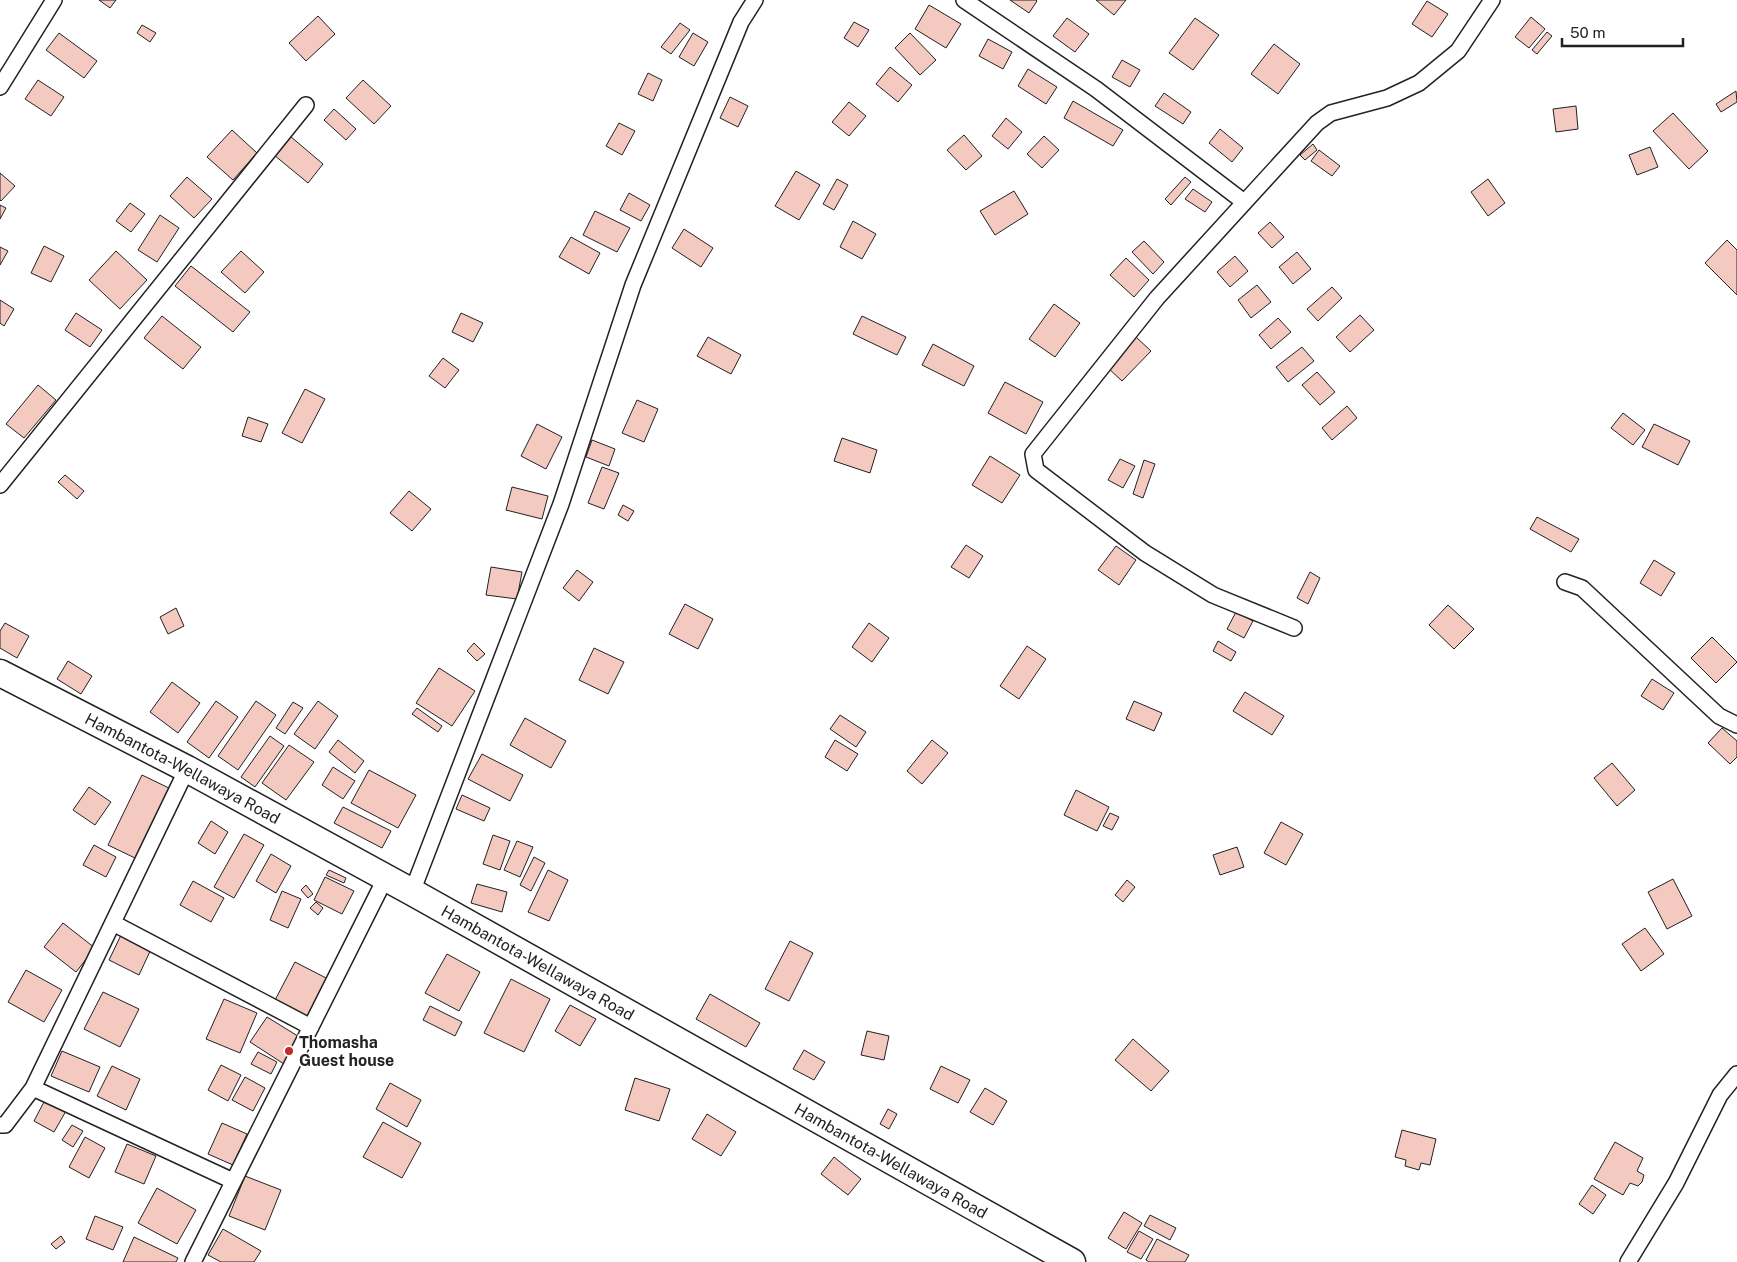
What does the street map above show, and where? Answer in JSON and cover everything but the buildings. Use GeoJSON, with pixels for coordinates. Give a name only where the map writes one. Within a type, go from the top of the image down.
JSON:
{"type":"FeatureCollection","features":[{"type":"Feature","properties":{"kind":"highway","name":"Hambantota-Wellawaya Road"},"geometry":{"type":"LineString","coordinates":[[0,673],[187,769],[386,877],[1072,1262]]}},
{"type":"Feature","properties":{"kind":"street"},"geometry":{"type":"LineString","coordinates":[[0,87],[54,0]]}},
{"type":"Feature","properties":{"kind":"street"},"geometry":{"type":"LineString","coordinates":[[412,892],[561,504],[633,285],[740,22],[755,0]]}},
{"type":"Feature","properties":{"kind":"street"},"geometry":{"type":"LineString","coordinates":[[964,0],[1096,88],[1244,202]]}},
{"type":"Feature","properties":{"kind":"street"},"geometry":{"type":"LineString","coordinates":[[1294,628],[1213,595],[1145,553],[1036,470],[1033,454],[1157,298],[1317,123],[1331,113],[1387,98],[1419,83],[1458,51],[1492,0]]}},
{"type":"Feature","properties":{"kind":"street"},"geometry":{"type":"LineString","coordinates":[[0,485],[306,106]]}},
{"type":"Feature","properties":{"kind":"street"},"geometry":{"type":"LineString","coordinates":[[1565,582],[1582,588],[1719,716],[1737,725]]}},
{"type":"Feature","properties":{"kind":"street"},"geometry":{"type":"LineString","coordinates":[[0,1125],[5,1125],[33,1088],[187,769]]}},
{"type":"Feature","properties":{"kind":"street"},"geometry":{"type":"LineString","coordinates":[[193,1262],[386,877]]}},
{"type":"Feature","properties":{"kind":"street"},"geometry":{"type":"LineString","coordinates":[[113,923],[311,1027]]}},
{"type":"Feature","properties":{"kind":"street"},"geometry":{"type":"LineString","coordinates":[[1628,1262],[1676,1183],[1720,1094],[1737,1074]]}},
{"type":"Feature","properties":{"kind":"street"},"geometry":{"type":"LineString","coordinates":[[33,1088],[233,1181]]}},
{"type":"Feature","properties":{"kind":"place","name":"Thomasha Guest house"},"geometry":{"type":"Point","coordinates":[289,1051]}}]}
